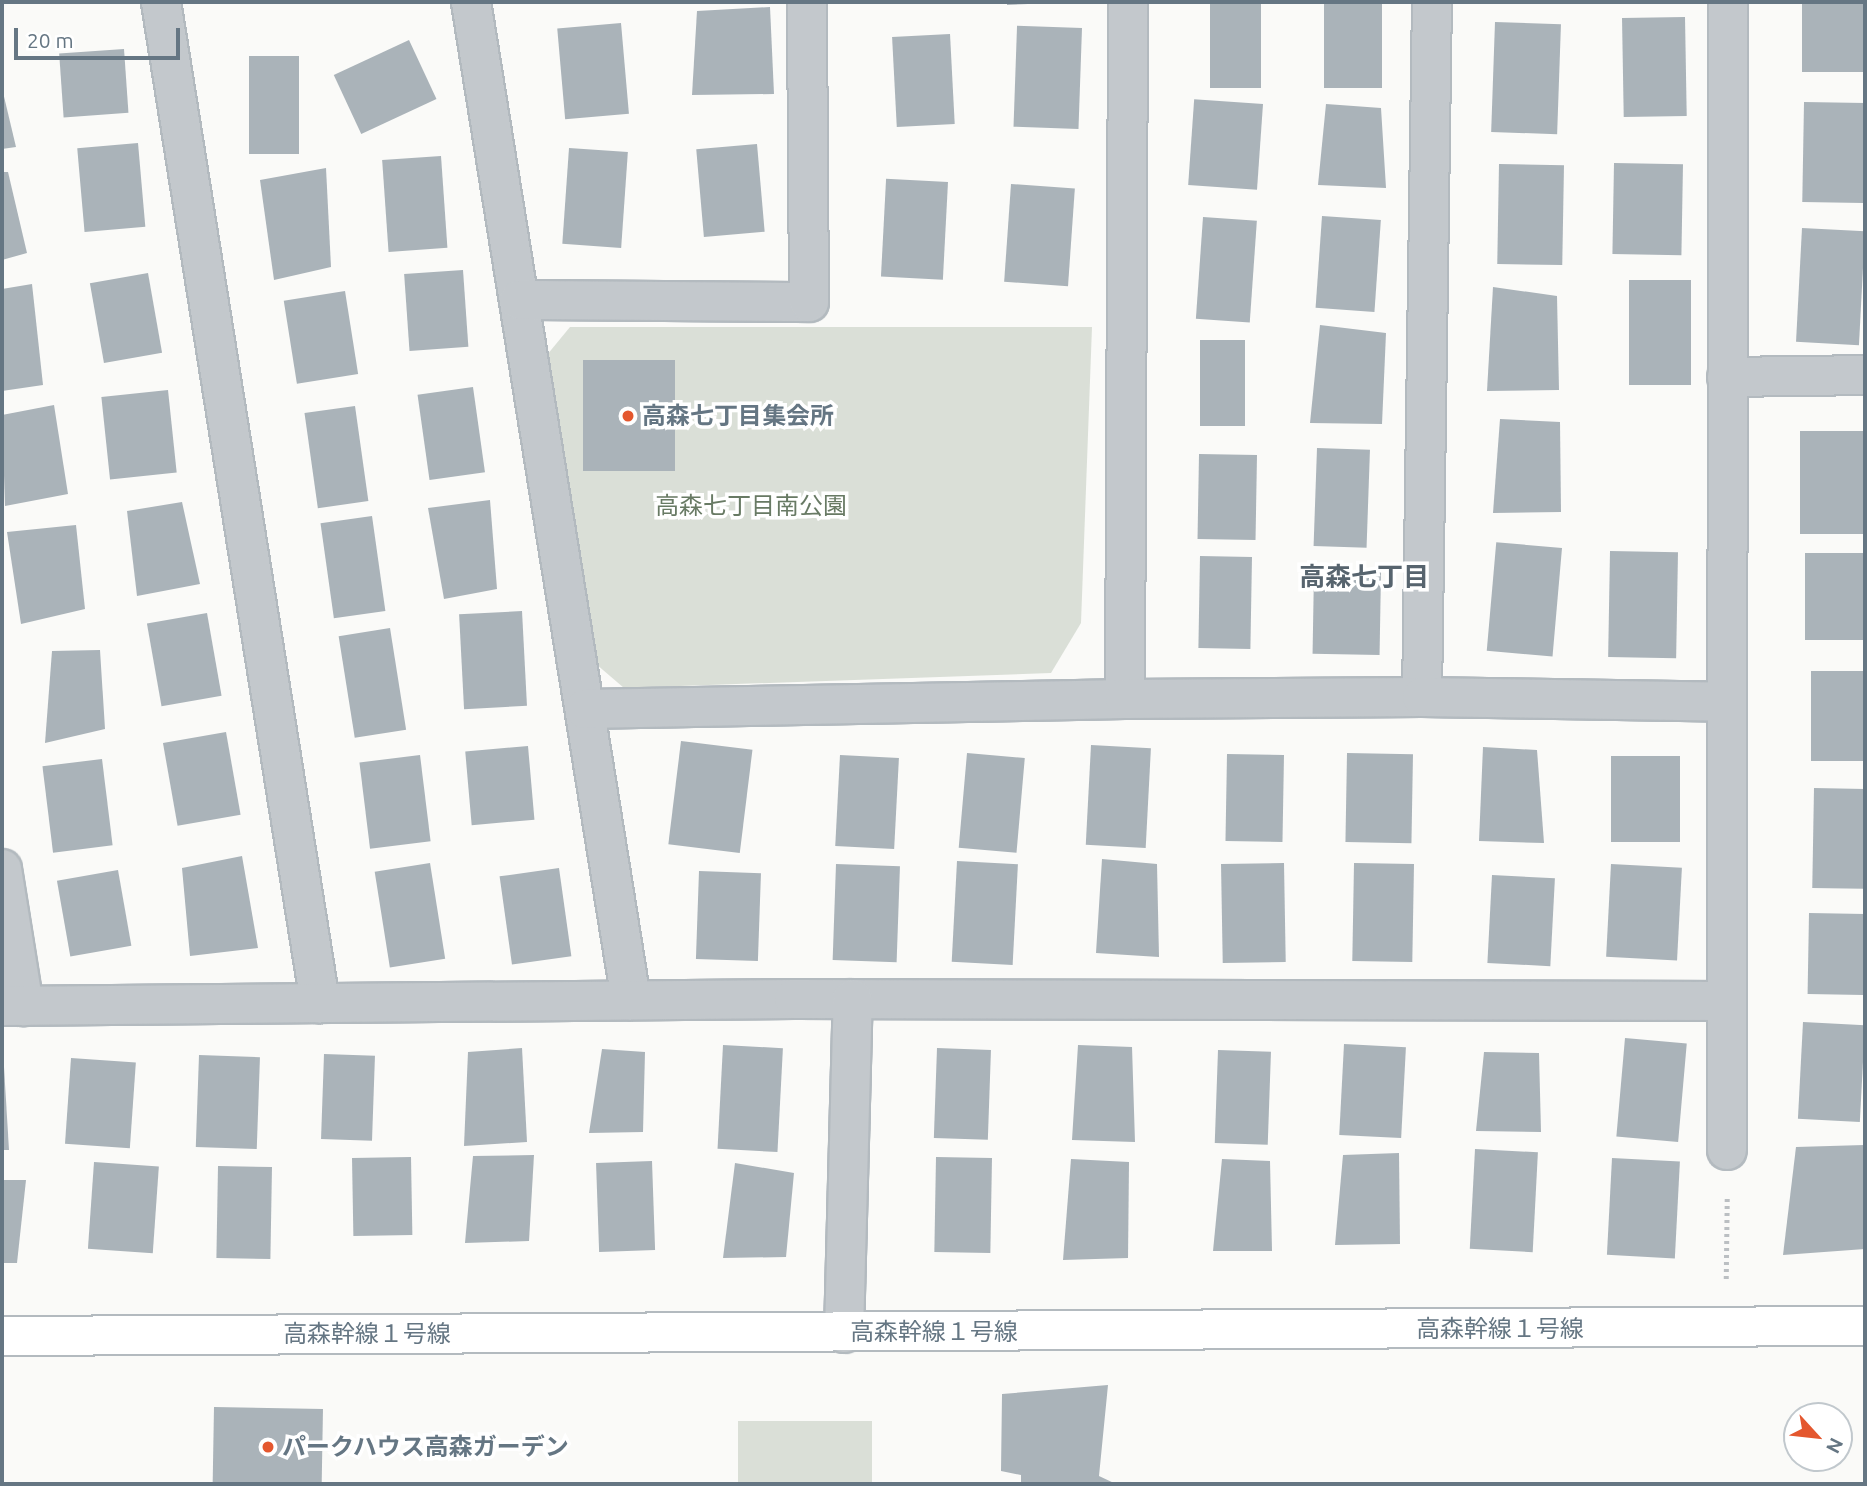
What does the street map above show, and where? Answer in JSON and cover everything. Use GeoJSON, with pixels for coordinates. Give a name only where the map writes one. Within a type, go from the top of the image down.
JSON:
{"type":"FeatureCollection","features":[{"type":"Feature","properties":{"kind":"street"},"geometry":{"type":"LineString","coordinates":[[161,2],[320,1003]]}},
{"type":"Feature","properties":{"kind":"street"},"geometry":{"type":"LineString","coordinates":[[471,2],[631,1000]]}},
{"type":"Feature","properties":{"kind":"street"},"geometry":{"type":"LineString","coordinates":[[519,300],[808,302],[807,2]]}},
{"type":"Feature","properties":{"kind":"street"},"geometry":{"type":"LineString","coordinates":[[1125,699],[1128,2]]}},
{"type":"Feature","properties":{"kind":"street"},"geometry":{"type":"LineString","coordinates":[[1422,697],[1432,2]]}},
{"type":"Feature","properties":{"kind":"street"},"geometry":{"type":"LineString","coordinates":[[1727,1150],[1728,2]]}},
{"type":"Feature","properties":{"kind":"street"},"geometry":{"type":"LineString","coordinates":[[1727,377],[1865,375]]}},
{"type":"Feature","properties":{"kind":"street"},"geometry":{"type":"LineString","coordinates":[[584,709],[1125,699],[1422,697],[1727,702]]}},
{"type":"Feature","properties":{"kind":"street"},"geometry":{"type":"LineString","coordinates":[[2,869],[13,1006],[853,999],[1727,1001]]}},
{"type":"Feature","properties":{"kind":"street"},"geometry":{"type":"LineString","coordinates":[[844,1333],[853,999]]}},
{"type":"Feature","properties":{"kind":"street","name":"高森幹線１号線"},"geometry":{"type":"LineString","coordinates":[[2,1336],[1865,1326]]}},
{"type":"Feature","properties":{"kind":"path"},"geometry":{"type":"LineString","coordinates":[[1725,1327],[1727,1150]]}},
{"type":"Feature","properties":{"kind":"green space","name":"高森七丁目南公園"},"geometry":{"type":"Polygon","coordinates":[[[570,327],[1092,327],[1081,623],[1051,673],[624,688],[596,664],[542,361],[570,327]]]}},
{"type":"Feature","properties":{"kind":"green space"},"geometry":{"type":"Polygon","coordinates":[[[738,1421],[872,1421],[872,1484],[738,1484],[738,1421]]]}},
{"type":"Feature","properties":{"kind":"building"},"geometry":{"type":"Polygon","coordinates":[[[1007,2],[1028,2],[1028,4],[1007,5],[1007,2]]]}},
{"type":"Feature","properties":{"kind":"building"},"geometry":{"type":"Polygon","coordinates":[[[1210,2],[1261,2],[1261,88],[1210,88],[1210,2]]]}},
{"type":"Feature","properties":{"kind":"building"},"geometry":{"type":"Polygon","coordinates":[[[1324,2],[1382,2],[1382,88],[1324,88],[1324,2]]]}},
{"type":"Feature","properties":{"kind":"building"},"geometry":{"type":"Polygon","coordinates":[[[1802,2],[1865,2],[1865,72],[1802,72],[1802,2]]]}},
{"type":"Feature","properties":{"kind":"building"},"geometry":{"type":"Polygon","coordinates":[[[770,7],[774,94],[692,95],[697,11],[770,7]]]}},
{"type":"Feature","properties":{"kind":"building"},"geometry":{"type":"Polygon","coordinates":[[[1685,17],[1687,116],[1624,117],[1622,18],[1685,17]]]}},
{"type":"Feature","properties":{"kind":"building"},"geometry":{"type":"Polygon","coordinates":[[[1495,22],[1561,24],[1557,134],[1491,132],[1495,22]]]}},
{"type":"Feature","properties":{"kind":"building"},"geometry":{"type":"Polygon","coordinates":[[[621,23],[629,114],[565,119],[557,29],[621,23]]]}},
{"type":"Feature","properties":{"kind":"building"},"geometry":{"type":"Polygon","coordinates":[[[1017,26],[1082,28],[1078,129],[1014,127],[1017,26]]]}},
{"type":"Feature","properties":{"kind":"building"},"geometry":{"type":"Polygon","coordinates":[[[950,34],[955,124],[897,127],[892,37],[950,34]]]}},
{"type":"Feature","properties":{"kind":"building"},"geometry":{"type":"Polygon","coordinates":[[[409,40],[436,99],[361,134],[334,75],[409,40]]]}},
{"type":"Feature","properties":{"kind":"building"},"geometry":{"type":"Polygon","coordinates":[[[124,49],[128,113],[64,117],[59,54],[124,49]]]}},
{"type":"Feature","properties":{"kind":"building"},"geometry":{"type":"Polygon","coordinates":[[[249,56],[299,56],[299,154],[249,154],[249,56]]]}},
{"type":"Feature","properties":{"kind":"building"},"geometry":{"type":"Polygon","coordinates":[[[2,88],[16,147],[2,149],[2,88]]]}},
{"type":"Feature","properties":{"kind":"building"},"geometry":{"type":"Polygon","coordinates":[[[1194,99],[1263,104],[1257,190],[1188,185],[1194,99]]]}},
{"type":"Feature","properties":{"kind":"building"},"geometry":{"type":"Polygon","coordinates":[[[1804,102],[1865,103],[1863,203],[1802,202],[1804,102]]]}},
{"type":"Feature","properties":{"kind":"building"},"geometry":{"type":"Polygon","coordinates":[[[1326,104],[1381,108],[1386,188],[1318,185],[1326,104]]]}},
{"type":"Feature","properties":{"kind":"building"},"geometry":{"type":"Polygon","coordinates":[[[138,143],[145,227],[85,232],[77,148],[138,143]]]}},
{"type":"Feature","properties":{"kind":"building"},"geometry":{"type":"Polygon","coordinates":[[[757,144],[765,232],[704,237],[696,149],[757,144]]]}},
{"type":"Feature","properties":{"kind":"building"},"geometry":{"type":"Polygon","coordinates":[[[569,148],[628,152],[621,248],[562,244],[569,148]]]}},
{"type":"Feature","properties":{"kind":"building"},"geometry":{"type":"Polygon","coordinates":[[[441,156],[447,248],[389,252],[382,160],[441,156]]]}},
{"type":"Feature","properties":{"kind":"building"},"geometry":{"type":"Polygon","coordinates":[[[1614,163],[1683,164],[1681,255],[1612,254],[1614,163]]]}},
{"type":"Feature","properties":{"kind":"building"},"geometry":{"type":"Polygon","coordinates":[[[1499,164],[1564,165],[1562,265],[1497,264],[1499,164]]]}},
{"type":"Feature","properties":{"kind":"building"},"geometry":{"type":"Polygon","coordinates":[[[326,168],[331,267],[274,280],[260,180],[326,168]]]}},
{"type":"Feature","properties":{"kind":"building"},"geometry":{"type":"Polygon","coordinates":[[[2,172],[8,172],[27,253],[2,260],[2,172]]]}},
{"type":"Feature","properties":{"kind":"building"},"geometry":{"type":"Polygon","coordinates":[[[886,179],[948,182],[943,280],[881,277],[886,179]]]}},
{"type":"Feature","properties":{"kind":"building"},"geometry":{"type":"Polygon","coordinates":[[[1011,184],[1075,188],[1068,286],[1004,282],[1011,184]]]}},
{"type":"Feature","properties":{"kind":"building"},"geometry":{"type":"Polygon","coordinates":[[[1322,216],[1381,220],[1374,312],[1316,308],[1322,216]]]}},
{"type":"Feature","properties":{"kind":"building"},"geometry":{"type":"Polygon","coordinates":[[[1203,217],[1257,221],[1250,323],[1196,319],[1203,217]]]}},
{"type":"Feature","properties":{"kind":"building"},"geometry":{"type":"Polygon","coordinates":[[[1802,228],[1865,231],[1859,345],[1796,342],[1802,228]]]}},
{"type":"Feature","properties":{"kind":"building"},"geometry":{"type":"Polygon","coordinates":[[[463,270],[468,347],[410,351],[404,274],[463,270]]]}},
{"type":"Feature","properties":{"kind":"building"},"geometry":{"type":"Polygon","coordinates":[[[148,273],[162,353],[104,363],[90,283],[148,273]]]}},
{"type":"Feature","properties":{"kind":"building"},"geometry":{"type":"Polygon","coordinates":[[[1629,280],[1691,280],[1691,385],[1629,385],[1629,280]]]}},
{"type":"Feature","properties":{"kind":"building"},"geometry":{"type":"Polygon","coordinates":[[[32,284],[43,385],[2,391],[2,289],[32,284]]]}},
{"type":"Feature","properties":{"kind":"building"},"geometry":{"type":"Polygon","coordinates":[[[1493,287],[1557,296],[1559,390],[1487,391],[1493,287]]]}},
{"type":"Feature","properties":{"kind":"building"},"geometry":{"type":"Polygon","coordinates":[[[345,291],[358,374],[297,384],[284,301],[345,291]]]}},
{"type":"Feature","properties":{"kind":"building"},"geometry":{"type":"Polygon","coordinates":[[[1320,325],[1386,333],[1382,424],[1310,423],[1320,325]]]}},
{"type":"Feature","properties":{"kind":"building"},"geometry":{"type":"Polygon","coordinates":[[[1200,340],[1245,340],[1245,426],[1200,426],[1200,340]]]}},
{"type":"Feature","properties":{"kind":"building","name":"高森七丁目集会所"},"geometry":{"type":"Polygon","coordinates":[[[583,360],[675,360],[675,471],[583,471],[583,360]]]}},
{"type":"Feature","properties":{"kind":"building"},"geometry":{"type":"Polygon","coordinates":[[[473,387],[485,472],[430,480],[418,395],[473,387]]]}},
{"type":"Feature","properties":{"kind":"building"},"geometry":{"type":"Polygon","coordinates":[[[168,390],[177,473],[110,480],[101,397],[168,390]]]}},
{"type":"Feature","properties":{"kind":"building"},"geometry":{"type":"Polygon","coordinates":[[[54,405],[68,494],[5,506],[2,415],[54,405]]]}},
{"type":"Feature","properties":{"kind":"building"},"geometry":{"type":"Polygon","coordinates":[[[355,406],[368,501],[318,508],[304,413],[355,406]]]}},
{"type":"Feature","properties":{"kind":"building"},"geometry":{"type":"Polygon","coordinates":[[[1500,419],[1560,422],[1561,512],[1493,513],[1500,419]]]}},
{"type":"Feature","properties":{"kind":"building"},"geometry":{"type":"Polygon","coordinates":[[[1800,431],[1865,431],[1865,534],[1800,534],[1800,431]]]}},
{"type":"Feature","properties":{"kind":"building"},"geometry":{"type":"Polygon","coordinates":[[[1317,448],[1370,450],[1367,548],[1314,546],[1317,448]]]}},
{"type":"Feature","properties":{"kind":"building"},"geometry":{"type":"Polygon","coordinates":[[[1199,454],[1257,455],[1256,540],[1198,539],[1199,454]]]}},
{"type":"Feature","properties":{"kind":"building"},"geometry":{"type":"Polygon","coordinates":[[[490,500],[497,589],[444,599],[428,508],[490,500]]]}},
{"type":"Feature","properties":{"kind":"building"},"geometry":{"type":"Polygon","coordinates":[[[182,502],[200,584],[137,596],[127,511],[182,502]]]}},
{"type":"Feature","properties":{"kind":"building"},"geometry":{"type":"Polygon","coordinates":[[[372,516],[385,611],[334,618],[321,523],[372,516]]]}},
{"type":"Feature","properties":{"kind":"building"},"geometry":{"type":"Polygon","coordinates":[[[76,525],[85,609],[21,624],[7,532],[76,525]]]}},
{"type":"Feature","properties":{"kind":"building"},"geometry":{"type":"Polygon","coordinates":[[[1496,542],[1562,548],[1553,657],[1487,651],[1496,542]]]}},
{"type":"Feature","properties":{"kind":"building"},"geometry":{"type":"Polygon","coordinates":[[[1610,551],[1678,552],[1676,658],[1608,657],[1610,551]]]}},
{"type":"Feature","properties":{"kind":"building"},"geometry":{"type":"Polygon","coordinates":[[[1805,553],[1865,553],[1865,640],[1805,640],[1805,553]]]}},
{"type":"Feature","properties":{"kind":"building"},"geometry":{"type":"Polygon","coordinates":[[[1200,556],[1252,557],[1250,649],[1198,648],[1200,556]]]}},
{"type":"Feature","properties":{"kind":"building"},"geometry":{"type":"Polygon","coordinates":[[[1314,571],[1381,572],[1380,655],[1313,654],[1314,571]]]}},
{"type":"Feature","properties":{"kind":"building"},"geometry":{"type":"Polygon","coordinates":[[[522,611],[527,706],[464,709],[459,614],[522,611]]]}},
{"type":"Feature","properties":{"kind":"building"},"geometry":{"type":"Polygon","coordinates":[[[207,613],[222,696],[162,706],[147,624],[207,613]]]}},
{"type":"Feature","properties":{"kind":"building"},"geometry":{"type":"Polygon","coordinates":[[[390,628],[406,730],[355,738],[339,636],[390,628]]]}},
{"type":"Feature","properties":{"kind":"building"},"geometry":{"type":"Polygon","coordinates":[[[100,650],[105,729],[45,743],[52,651],[100,650]]]}},
{"type":"Feature","properties":{"kind":"building"},"geometry":{"type":"Polygon","coordinates":[[[1811,671],[1865,671],[1865,761],[1811,761],[1811,671]]]}},
{"type":"Feature","properties":{"kind":"building"},"geometry":{"type":"Polygon","coordinates":[[[226,732],[241,815],[178,826],[163,743],[226,732]]]}},
{"type":"Feature","properties":{"kind":"building"},"geometry":{"type":"Polygon","coordinates":[[[681,741],[752,750],[740,853],[668,844],[681,741]]]}},
{"type":"Feature","properties":{"kind":"building"},"geometry":{"type":"Polygon","coordinates":[[[1091,745],[1151,748],[1146,848],[1086,845],[1091,745]]]}},
{"type":"Feature","properties":{"kind":"building"},"geometry":{"type":"Polygon","coordinates":[[[528,746],[534,820],[472,825],[465,751],[528,746]]]}},
{"type":"Feature","properties":{"kind":"building"},"geometry":{"type":"Polygon","coordinates":[[[1483,747],[1537,750],[1544,843],[1479,841],[1483,747]]]}},
{"type":"Feature","properties":{"kind":"building"},"geometry":{"type":"Polygon","coordinates":[[[967,753],[1025,758],[1016,853],[959,848],[967,753]]]}},
{"type":"Feature","properties":{"kind":"building"},"geometry":{"type":"Polygon","coordinates":[[[1347,753],[1413,754],[1411,843],[1345,842],[1347,753]]]}},
{"type":"Feature","properties":{"kind":"building"},"geometry":{"type":"Polygon","coordinates":[[[1227,754],[1284,755],[1282,842],[1225,841],[1227,754]]]}},
{"type":"Feature","properties":{"kind":"building"},"geometry":{"type":"Polygon","coordinates":[[[420,755],[431,841],[370,849],[359,762],[420,755]]]}},
{"type":"Feature","properties":{"kind":"building"},"geometry":{"type":"Polygon","coordinates":[[[840,755],[899,758],[894,849],[835,846],[840,755]]]}},
{"type":"Feature","properties":{"kind":"building"},"geometry":{"type":"Polygon","coordinates":[[[1611,756],[1680,756],[1680,842],[1611,842],[1611,756]]]}},
{"type":"Feature","properties":{"kind":"building"},"geometry":{"type":"Polygon","coordinates":[[[102,759],[113,845],[53,853],[42,766],[102,759]]]}},
{"type":"Feature","properties":{"kind":"building"},"geometry":{"type":"Polygon","coordinates":[[[1814,788],[1865,789],[1863,889],[1812,888],[1814,788]]]}},
{"type":"Feature","properties":{"kind":"building"},"geometry":{"type":"Polygon","coordinates":[[[242,856],[258,948],[190,956],[182,868],[242,856]]]}},
{"type":"Feature","properties":{"kind":"building"},"geometry":{"type":"Polygon","coordinates":[[[1102,859],[1157,864],[1159,957],[1096,953],[1102,859]]]}},
{"type":"Feature","properties":{"kind":"building"},"geometry":{"type":"Polygon","coordinates":[[[957,861],[1018,864],[1013,965],[952,962],[957,861]]]}},
{"type":"Feature","properties":{"kind":"building"},"geometry":{"type":"Polygon","coordinates":[[[430,863],[445,959],[390,968],[375,872],[430,863]]]}},
{"type":"Feature","properties":{"kind":"building"},"geometry":{"type":"Polygon","coordinates":[[[1284,863],[1286,962],[1223,963],[1221,864],[1284,863]]]}},
{"type":"Feature","properties":{"kind":"building"},"geometry":{"type":"Polygon","coordinates":[[[1354,863],[1414,864],[1412,962],[1352,961],[1354,863]]]}},
{"type":"Feature","properties":{"kind":"building"},"geometry":{"type":"Polygon","coordinates":[[[836,864],[900,866],[897,962],[833,960],[836,864]]]}},
{"type":"Feature","properties":{"kind":"building"},"geometry":{"type":"Polygon","coordinates":[[[1611,864],[1682,868],[1677,961],[1606,957],[1611,864]]]}},
{"type":"Feature","properties":{"kind":"building"},"geometry":{"type":"Polygon","coordinates":[[[559,868],[571,956],[512,964],[500,876],[559,868]]]}},
{"type":"Feature","properties":{"kind":"building"},"geometry":{"type":"Polygon","coordinates":[[[118,870],[131,946],[70,957],[57,881],[118,870]]]}},
{"type":"Feature","properties":{"kind":"building"},"geometry":{"type":"Polygon","coordinates":[[[699,871],[761,873],[758,961],[696,959],[699,871]]]}},
{"type":"Feature","properties":{"kind":"building"},"geometry":{"type":"Polygon","coordinates":[[[1492,875],[1555,878],[1550,966],[1487,963],[1492,875]]]}},
{"type":"Feature","properties":{"kind":"building"},"geometry":{"type":"Polygon","coordinates":[[[1809,913],[1865,914],[1864,995],[1808,994],[1809,913]]]}},
{"type":"Feature","properties":{"kind":"building"},"geometry":{"type":"Polygon","coordinates":[[[1803,1022],[1865,1025],[1860,1122],[1798,1119],[1803,1022]]]}},
{"type":"Feature","properties":{"kind":"building"},"geometry":{"type":"Polygon","coordinates":[[[1625,1038],[1687,1043],[1678,1142],[1616,1137],[1625,1038]]]}},
{"type":"Feature","properties":{"kind":"building"},"geometry":{"type":"Polygon","coordinates":[[[1344,1044],[1406,1047],[1401,1138],[1339,1135],[1344,1044]]]}},
{"type":"Feature","properties":{"kind":"building"},"geometry":{"type":"Polygon","coordinates":[[[723,1045],[783,1048],[777,1152],[718,1149],[723,1045]]]}},
{"type":"Feature","properties":{"kind":"building"},"geometry":{"type":"Polygon","coordinates":[[[1078,1045],[1132,1047],[1135,1142],[1072,1140],[1078,1045]]]}},
{"type":"Feature","properties":{"kind":"building"},"geometry":{"type":"Polygon","coordinates":[[[522,1048],[527,1142],[464,1146],[468,1052],[522,1048]]]}},
{"type":"Feature","properties":{"kind":"building"},"geometry":{"type":"Polygon","coordinates":[[[937,1048],[991,1050],[988,1140],[934,1138],[937,1048]]]}},
{"type":"Feature","properties":{"kind":"building"},"geometry":{"type":"Polygon","coordinates":[[[602,1049],[645,1052],[643,1132],[589,1133],[602,1049]]]}},
{"type":"Feature","properties":{"kind":"building"},"geometry":{"type":"Polygon","coordinates":[[[1218,1050],[1271,1052],[1268,1145],[1215,1143],[1218,1050]]]}},
{"type":"Feature","properties":{"kind":"building"},"geometry":{"type":"Polygon","coordinates":[[[1484,1052],[1539,1053],[1541,1132],[1476,1131],[1484,1052]]]}},
{"type":"Feature","properties":{"kind":"building"},"geometry":{"type":"Polygon","coordinates":[[[324,1054],[375,1056],[372,1141],[321,1139],[324,1054]]]}},
{"type":"Feature","properties":{"kind":"building"},"geometry":{"type":"Polygon","coordinates":[[[199,1055],[260,1057],[257,1149],[196,1147],[199,1055]]]}},
{"type":"Feature","properties":{"kind":"building"},"geometry":{"type":"Polygon","coordinates":[[[71,1058],[136,1063],[130,1148],[65,1144],[71,1058]]]}},
{"type":"Feature","properties":{"kind":"building"},"geometry":{"type":"Polygon","coordinates":[[[4,1067],[9,1150],[2,1150],[4,1067]]]}},
{"type":"Feature","properties":{"kind":"building"},"geometry":{"type":"Polygon","coordinates":[[[1864,1145],[1865,1249],[1783,1255],[1796,1147],[1864,1145]]]}},
{"type":"Feature","properties":{"kind":"building"},"geometry":{"type":"Polygon","coordinates":[[[1475,1149],[1538,1152],[1533,1252],[1470,1249],[1475,1149]]]}},
{"type":"Feature","properties":{"kind":"building"},"geometry":{"type":"Polygon","coordinates":[[[1399,1153],[1400,1244],[1335,1245],[1343,1155],[1399,1153]]]}},
{"type":"Feature","properties":{"kind":"building"},"geometry":{"type":"Polygon","coordinates":[[[534,1155],[529,1241],[465,1243],[473,1156],[534,1155]]]}},
{"type":"Feature","properties":{"kind":"building"},"geometry":{"type":"Polygon","coordinates":[[[411,1157],[412,1235],[353,1236],[352,1158],[411,1157]]]}},
{"type":"Feature","properties":{"kind":"building"},"geometry":{"type":"Polygon","coordinates":[[[936,1157],[992,1158],[990,1253],[934,1252],[936,1157]]]}},
{"type":"Feature","properties":{"kind":"building"},"geometry":{"type":"Polygon","coordinates":[[[1612,1158],[1680,1162],[1675,1258],[1607,1255],[1612,1158]]]}},
{"type":"Feature","properties":{"kind":"building"},"geometry":{"type":"Polygon","coordinates":[[[1071,1159],[1129,1162],[1128,1258],[1063,1260],[1071,1159]]]}},
{"type":"Feature","properties":{"kind":"building"},"geometry":{"type":"Polygon","coordinates":[[[1222,1159],[1270,1161],[1272,1251],[1213,1251],[1222,1159]]]}},
{"type":"Feature","properties":{"kind":"building"},"geometry":{"type":"Polygon","coordinates":[[[652,1161],[655,1250],[599,1252],[596,1163],[652,1161]]]}},
{"type":"Feature","properties":{"kind":"building"},"geometry":{"type":"Polygon","coordinates":[[[94,1162],[159,1167],[153,1253],[88,1249],[94,1162]]]}},
{"type":"Feature","properties":{"kind":"building"},"geometry":{"type":"Polygon","coordinates":[[[735,1163],[794,1173],[786,1257],[723,1258],[735,1163]]]}},
{"type":"Feature","properties":{"kind":"building"},"geometry":{"type":"Polygon","coordinates":[[[218,1166],[272,1167],[270,1259],[216,1258],[218,1166]]]}},
{"type":"Feature","properties":{"kind":"building"},"geometry":{"type":"Polygon","coordinates":[[[2,1180],[26,1180],[17,1263],[2,1263],[2,1180]]]}},
{"type":"Feature","properties":{"kind":"building"},"geometry":{"type":"Polygon","coordinates":[[[1108,1385],[1099,1476],[1116,1484],[1021,1484],[1021,1475],[1001,1471],[1002,1394],[1108,1385]]]}},
{"type":"Feature","properties":{"kind":"building","name":"パークハウス高森ガーデン"},"geometry":{"type":"Polygon","coordinates":[[[214,1407],[323,1409],[322,1484],[213,1484],[214,1407]]]}},
{"type":"Feature","properties":{"kind":"place","name":"高森七丁目集会所"},"geometry":{"type":"Point","coordinates":[628,416]}},
{"type":"Feature","properties":{"kind":"place","name":"パークハウス高森ガーデン"},"geometry":{"type":"Point","coordinates":[268,1447]}},
{"type":"Feature","properties":{"kind":"district","name":"高森七丁目"},"geometry":{"type":"Point","coordinates":[1364,577]}}]}
